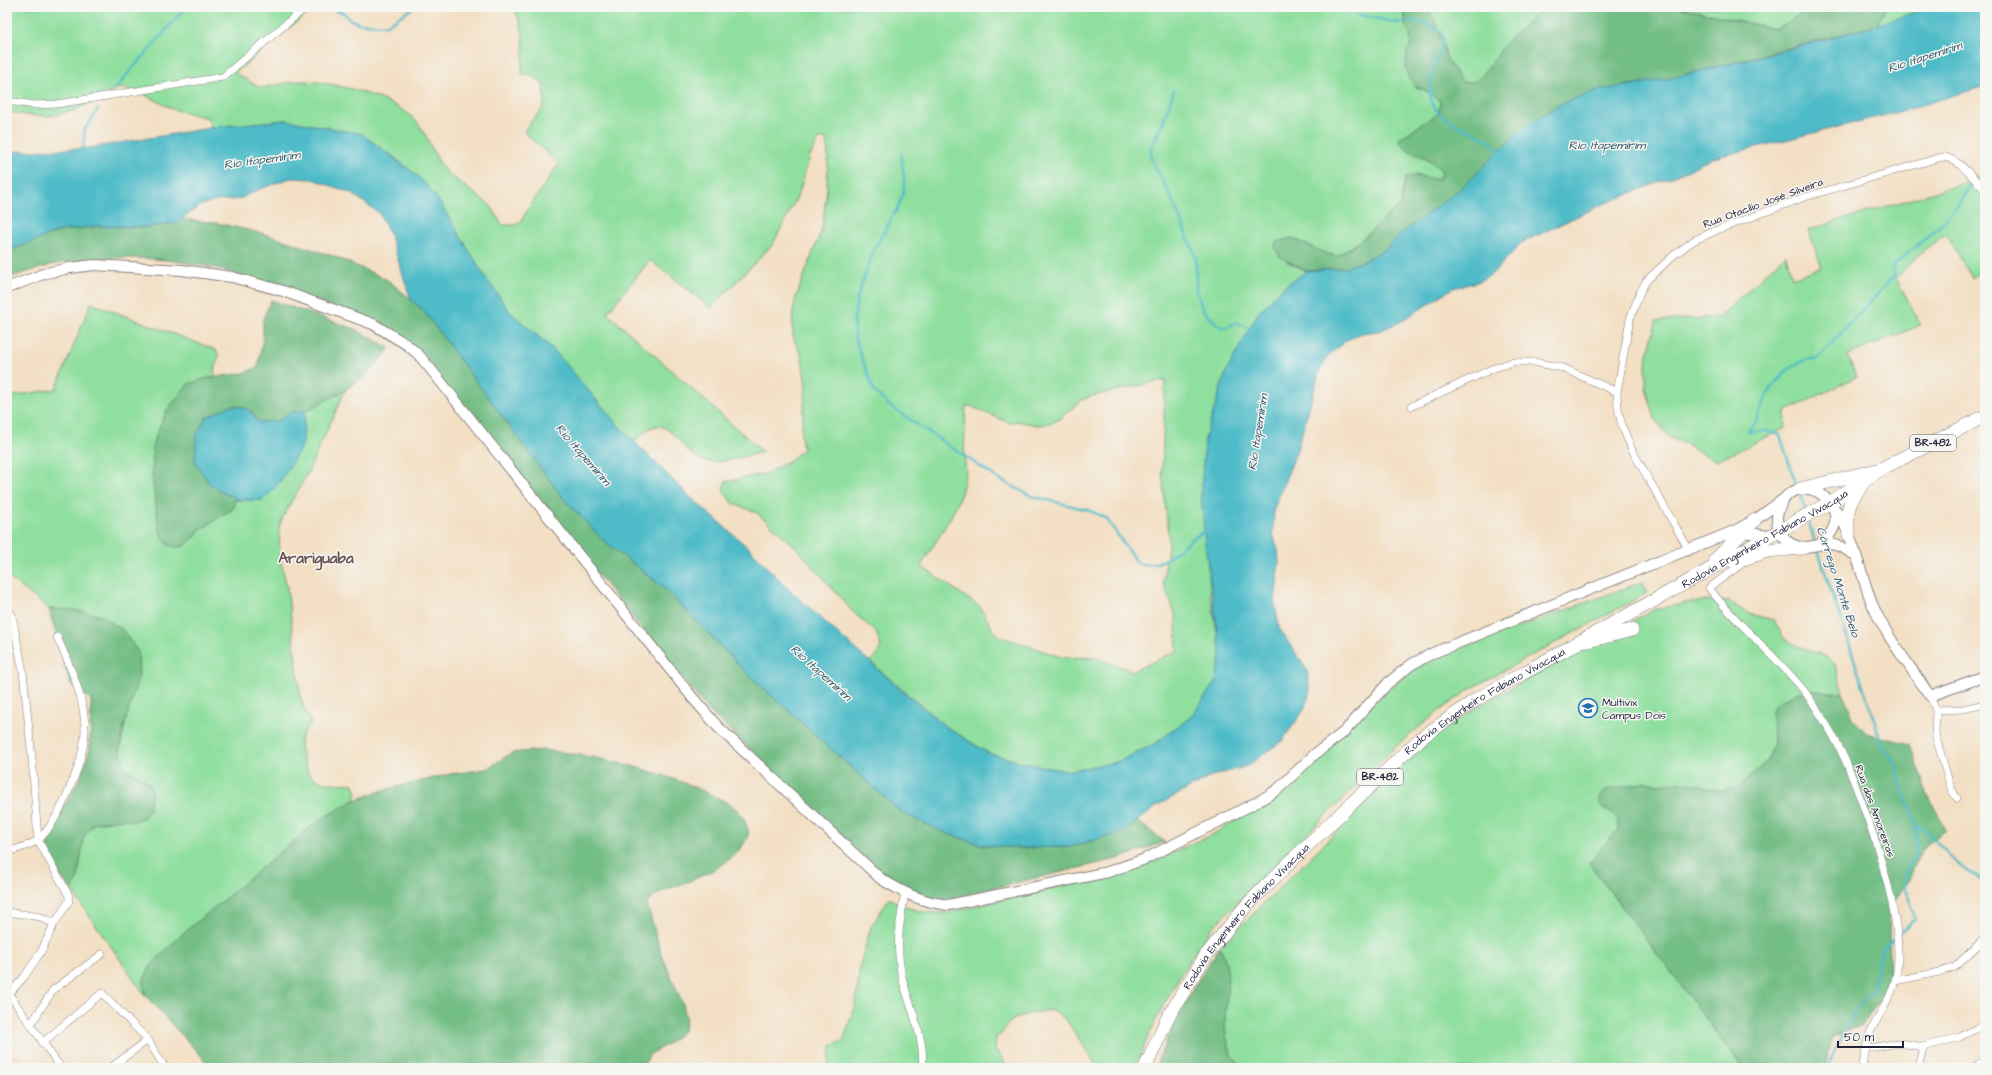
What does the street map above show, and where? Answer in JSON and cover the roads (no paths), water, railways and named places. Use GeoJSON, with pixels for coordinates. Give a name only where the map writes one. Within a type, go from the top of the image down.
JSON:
{"type":"FeatureCollection","features":[{"type":"Feature","properties":{"kind":"highway","name":"BR-482"},"geometry":{"type":"LineString","coordinates":[[1881,469],[1985,416]]}},
{"type":"Feature","properties":{"kind":"highway","name":"Rodovia Engenheiro Fabiano Vivacqua"},"geometry":{"type":"LineString","coordinates":[[1146,1068],[1168,1017],[1207,954],[1245,907],[1295,857],[1427,734],[1476,699],[1768,536],[1832,504],[1881,469]]}},
{"type":"Feature","properties":{"kind":"highway"},"geometry":{"type":"LineString","coordinates":[[1800,489],[1881,469]]}},
{"type":"Feature","properties":{"kind":"highway"},"geometry":{"type":"LineString","coordinates":[[1849,535],[1847,518],[1848,506],[1867,478]]}},
{"type":"Feature","properties":{"kind":"highway"},"geometry":{"type":"LineString","coordinates":[[1699,575],[1740,531],[1755,520]]}},
{"type":"Feature","properties":{"kind":"highway"},"geometry":{"type":"LineString","coordinates":[[1699,575],[1757,554],[1778,549],[1803,548]]}},
{"type":"Feature","properties":{"kind":"highway"},"geometry":{"type":"LineString","coordinates":[[1570,646],[1632,630]]}},
{"type":"Feature","properties":{"kind":"street"},"geometry":{"type":"LineString","coordinates":[[7,102],[35,105],[57,104],[223,77],[306,7]]}},
{"type":"Feature","properties":{"kind":"street","name":"Rua Otacílio José Silveira"},"geometry":{"type":"LineString","coordinates":[[1689,550],[1633,452],[1622,426],[1617,392],[1630,319],[1640,292],[1647,280],[1674,255],[1693,241],[1717,230],[1805,197],[1942,156],[1951,158],[1985,190]]}},
{"type":"Feature","properties":{"kind":"street"},"geometry":{"type":"LineString","coordinates":[[7,288],[46,273],[94,265],[182,270],[232,277],[283,291],[373,324],[406,344],[418,354],[433,372],[692,696],[718,726],[881,879],[905,893],[925,902],[948,905],[1108,872],[1146,859],[1259,802],[1277,790],[1315,754],[1344,732],[1388,683],[1412,664],[1434,653],[1689,550],[1740,531],[1768,536]]}},
{"type":"Feature","properties":{"kind":"street"},"geometry":{"type":"LineString","coordinates":[[1412,406],[1494,368],[1513,362],[1534,362],[1563,368],[1617,392]]}},
{"type":"Feature","properties":{"kind":"street"},"geometry":{"type":"LineString","coordinates":[[1755,520],[1800,489],[1815,490],[1825,495],[1832,504],[1843,521],[1849,535],[1873,606],[1883,625],[1930,696],[1936,710],[1935,734],[1951,789],[1957,798]]}},
{"type":"Feature","properties":{"kind":"street"},"geometry":{"type":"LineString","coordinates":[[1785,498],[1777,514],[1780,530],[1786,539],[1795,546],[1803,548],[1820,544],[1838,545],[1855,555]]}},
{"type":"Feature","properties":{"kind":"street"},"geometry":{"type":"LineString","coordinates":[[1820,544],[1828,539],[1836,521],[1832,504]]}},
{"type":"Feature","properties":{"kind":"street","name":"Rua das Amoreiras"},"geometry":{"type":"LineString","coordinates":[[1757,554],[1709,588],[1804,692],[1828,729],[1851,773],[1884,869],[1893,907],[1898,957],[1895,981],[1888,999],[1870,1034],[1862,1068]]}},
{"type":"Feature","properties":{"kind":"street"},"geometry":{"type":"LineString","coordinates":[[7,607],[12,616],[23,672],[32,758],[38,840],[69,896],[69,901],[54,924],[40,952],[24,977],[8,994],[31,1024],[42,1043],[61,1068]]}},
{"type":"Feature","properties":{"kind":"street"},"geometry":{"type":"LineString","coordinates":[[7,852],[38,840],[55,819],[70,787],[82,753],[85,730],[83,709],[72,670],[57,637]]}},
{"type":"Feature","properties":{"kind":"street"},"geometry":{"type":"LineString","coordinates":[[1930,696],[1985,676]]}},
{"type":"Feature","properties":{"kind":"street"},"geometry":{"type":"LineString","coordinates":[[1936,710],[1963,709],[1985,704]]}},
{"type":"Feature","properties":{"kind":"street"},"geometry":{"type":"LineString","coordinates":[[905,893],[897,940],[903,980],[918,1025],[922,1068]]}},
{"type":"Feature","properties":{"kind":"street"},"geometry":{"type":"LineString","coordinates":[[7,912],[41,917],[54,924]]}},
{"type":"Feature","properties":{"kind":"street"},"geometry":{"type":"LineString","coordinates":[[1895,981],[1939,972],[1955,967],[1985,938]]}},
{"type":"Feature","properties":{"kind":"street"},"geometry":{"type":"LineString","coordinates":[[31,1024],[52,990],[102,954]]}},
{"type":"Feature","properties":{"kind":"street"},"geometry":{"type":"LineString","coordinates":[[42,1043],[102,993],[148,1040],[165,1068]]}},
{"type":"Feature","properties":{"kind":"street"},"geometry":{"type":"LineString","coordinates":[[1867,1047],[1899,1043],[1923,1047],[1960,1037],[1985,1024]]}},
{"type":"Feature","properties":{"kind":"street"},"geometry":{"type":"LineString","coordinates":[[110,1068],[148,1040]]}},
{"type":"Feature","properties":{"kind":"street"},"geometry":{"type":"LineString","coordinates":[[1918,1068],[1923,1047]]}},
{"type":"Feature","properties":{"kind":"street"},"geometry":{"type":"LineString","coordinates":[[1973,1068],[1985,1060]]}},
{"type":"Feature","properties":{"kind":"water","name":"Rio Itapemirim"},"geometry":{"type":"Polygon","coordinates":[[[1930,7],[1985,7],[1985,86],[1902,111],[1709,159],[1689,170],[1601,205],[1521,243],[1491,275],[1477,282],[1453,288],[1400,322],[1379,331],[1362,333],[1345,341],[1327,357],[1319,373],[1296,453],[1274,508],[1273,534],[1278,550],[1279,563],[1275,602],[1279,628],[1307,670],[1310,692],[1304,710],[1282,741],[1247,766],[1212,776],[1160,804],[1123,832],[1070,847],[1021,848],[984,845],[948,834],[902,813],[751,677],[663,587],[602,539],[563,498],[422,309],[411,300],[389,232],[379,213],[351,193],[312,179],[290,178],[255,191],[240,199],[216,201],[201,205],[176,223],[146,227],[98,226],[60,231],[7,251],[7,152],[89,148],[222,126],[286,120],[362,134],[419,177],[437,198],[485,277],[511,313],[553,349],[617,424],[688,495],[752,551],[785,586],[901,690],[945,726],[988,753],[1020,762],[1066,771],[1117,762],[1153,745],[1192,716],[1216,681],[1221,656],[1205,544],[1201,493],[1205,438],[1226,372],[1258,313],[1283,287],[1307,271],[1343,268],[1361,262],[1386,249],[1404,231],[1459,190],[1520,131],[1556,106],[1595,91],[1672,78],[1793,48],[1871,27],[1930,7]]]}},
{"type":"Feature","properties":{"kind":"water"},"geometry":{"type":"Polygon","coordinates":[[[231,406],[241,407],[248,410],[253,414],[258,422],[279,421],[289,413],[305,410],[303,444],[280,482],[263,500],[234,500],[235,497],[225,494],[209,483],[195,462],[196,436],[206,418],[231,406]]]}},
{"type":"Feature","properties":{"kind":"waterway"},"geometry":{"type":"LineString","coordinates":[[114,90],[186,7]]}},
{"type":"Feature","properties":{"kind":"waterway"},"geometry":{"type":"LineString","coordinates":[[326,7],[344,13],[349,19],[358,23],[379,25],[387,25],[414,7]]}},
{"type":"Feature","properties":{"kind":"waterway"},"geometry":{"type":"LineString","coordinates":[[1351,7],[1360,15],[1399,23],[1411,21],[1425,23],[1440,30],[1443,38],[1443,44],[1433,70],[1430,89],[1430,95],[1434,106],[1439,113],[1447,119],[1485,139],[1494,145],[1501,153]]}},
{"type":"Feature","properties":{"kind":"waterway"},"geometry":{"type":"LineString","coordinates":[[1174,90],[1163,122],[1151,147],[1151,159],[1172,199],[1196,258],[1196,290],[1203,310],[1222,327],[1227,327],[1237,322],[1251,330]]}},
{"type":"Feature","properties":{"kind":"waterway"},"geometry":{"type":"LineString","coordinates":[[83,151],[85,129],[98,109]]}},
{"type":"Feature","properties":{"kind":"waterway"},"geometry":{"type":"LineString","coordinates":[[901,154],[904,192],[899,205],[874,250],[857,298],[854,319],[855,339],[874,391],[890,406],[997,478],[1031,496],[1088,510],[1106,518],[1137,563],[1148,565],[1166,559],[1189,541],[1207,531]]}},
{"type":"Feature","properties":{"kind":"waterway"},"geometry":{"type":"LineString","coordinates":[[1981,175],[1985,183]]}},
{"type":"Feature","properties":{"kind":"waterway","name":"Córrego Monte Belo"},"geometry":{"type":"LineString","coordinates":[[1797,487],[1780,435],[1767,431],[1748,431],[1756,422],[1771,389],[1776,382],[1795,365],[1809,359],[1817,359],[1895,275],[1892,269],[1893,266],[1940,226],[1957,206],[1970,185]]}},
{"type":"Feature","properties":{"kind":"waterway","name":"Córrego Monte Belo"},"geometry":{"type":"LineString","coordinates":[[1800,494],[1806,512]]}},
{"type":"Feature","properties":{"kind":"waterway","name":"Córrego Monte Belo"},"geometry":{"type":"LineString","coordinates":[[1808,520],[1815,542]]}},
{"type":"Feature","properties":{"kind":"waterway","name":"Córrego Monte Belo"},"geometry":{"type":"LineString","coordinates":[[1817,547],[1882,744],[1897,766],[1903,793],[1911,808],[1916,826],[1916,853],[1903,879],[1904,888],[1914,911],[1915,919],[1884,947],[1878,961],[1873,990],[1861,1003],[1847,1025],[1828,1068]]}},
{"type":"Feature","properties":{"kind":"waterway"},"geometry":{"type":"LineString","coordinates":[[1916,826],[1925,830],[1956,862],[1985,882]]}},
{"type":"Feature","properties":{"kind":"place","name":"Multivix Campus Dois"},"geometry":{"type":"Point","coordinates":[1588,708]}},
{"type":"Feature","properties":{"kind":"district","name":"Arariguaba"},"geometry":{"type":"Point","coordinates":[316,558]}}]}
